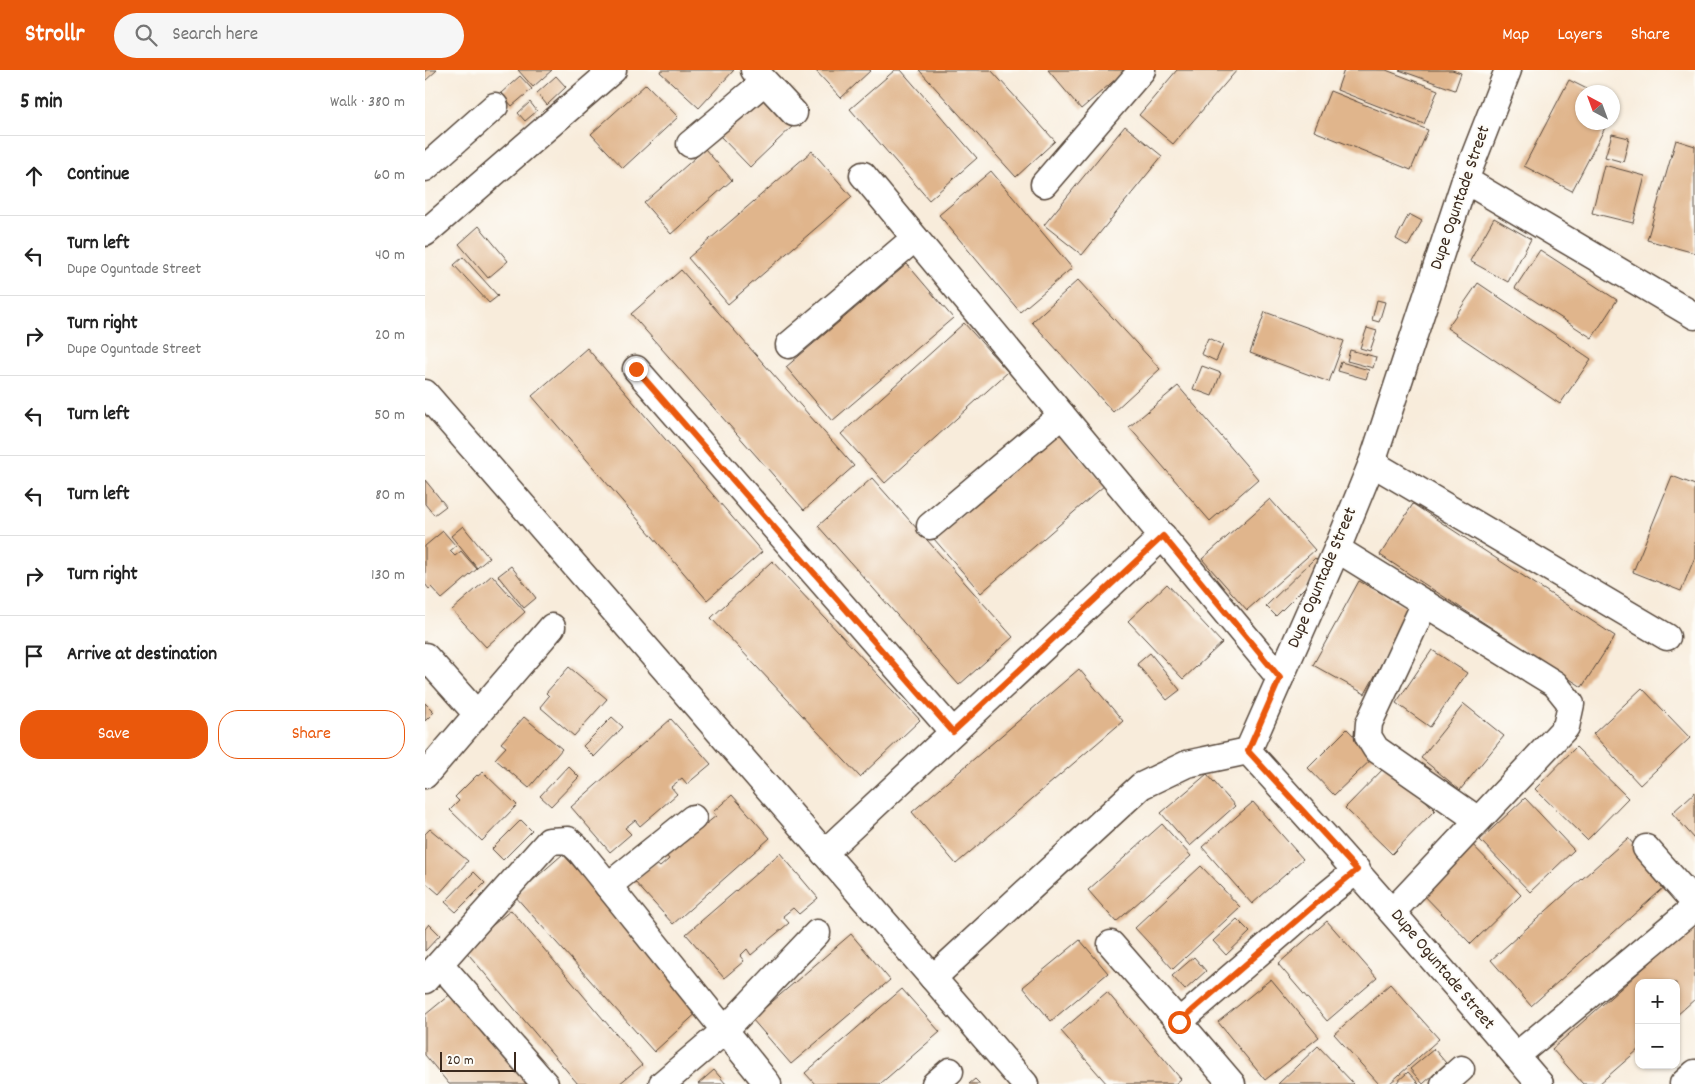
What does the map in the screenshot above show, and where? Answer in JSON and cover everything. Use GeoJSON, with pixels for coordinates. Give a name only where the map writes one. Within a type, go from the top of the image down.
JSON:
{"type":"FeatureCollection","features":[{"type":"Feature","properties":{"kind":"street"},"geometry":{"type":"LineString","coordinates":[[425,233],[613,70]]}},
{"type":"Feature","properties":{"kind":"street"},"geometry":{"type":"LineString","coordinates":[[1044,184],[1142,70]]}},
{"type":"Feature","properties":{"kind":"street","name":"Dupe Oguntade Street"},"geometry":{"type":"LineString","coordinates":[[1507,70],[1465,180],[1372,463],[1337,549],[1248,751],[1357,870],[1428,956],[1540,1084]]}},
{"type":"Feature","properties":{"kind":"street"},"geometry":{"type":"LineString","coordinates":[[690,144],[759,76],[794,113]]}},
{"type":"Feature","properties":{"kind":"street"},"geometry":{"type":"LineString","coordinates":[[425,168],[495,106]]}},
{"type":"Feature","properties":{"kind":"street"},"geometry":{"type":"LineString","coordinates":[[863,175],[1280,678]]}},
{"type":"Feature","properties":{"kind":"street"},"geometry":{"type":"LineString","coordinates":[[1465,180],[1695,316]]}},
{"type":"Feature","properties":{"kind":"street"},"geometry":{"type":"LineString","coordinates":[[789,345],[915,238]]}},
{"type":"Feature","properties":{"kind":"street"},"geometry":{"type":"LineString","coordinates":[[636,369],[953,732]]}},
{"type":"Feature","properties":{"kind":"street"},"geometry":{"type":"LineString","coordinates":[[425,393],[1025,1084]]}},
{"type":"Feature","properties":{"kind":"street"},"geometry":{"type":"LineString","coordinates":[[929,526],[1062,415]]}},
{"type":"Feature","properties":{"kind":"street"},"geometry":{"type":"LineString","coordinates":[[1372,463],[1667,637]]}},
{"type":"Feature","properties":{"kind":"street"},"geometry":{"type":"LineString","coordinates":[[824,853],[1163,536]]}},
{"type":"Feature","properties":{"kind":"street"},"geometry":{"type":"LineString","coordinates":[[1337,549],[1555,684],[1571,704],[1566,727],[1392,912]]}},
{"type":"Feature","properties":{"kind":"street"},"geometry":{"type":"LineString","coordinates":[[1425,603],[1369,723],[1369,736],[1377,749],[1478,820]]}},
{"type":"Feature","properties":{"kind":"street"},"geometry":{"type":"LineString","coordinates":[[425,775],[476,713],[552,627]]}},
{"type":"Feature","properties":{"kind":"street"},"geometry":{"type":"LineString","coordinates":[[425,656],[476,713]]}},
{"type":"Feature","properties":{"kind":"street"},"geometry":{"type":"LineString","coordinates":[[933,978],[1141,786],[1187,764],[1248,751]]}},
{"type":"Feature","properties":{"kind":"street"},"geometry":{"type":"LineString","coordinates":[[608,886],[693,818]]}},
{"type":"Feature","properties":{"kind":"street"},"geometry":{"type":"LineString","coordinates":[[545,1084],[433,972],[549,841],[568,840],[580,850],[723,1032],[768,1084]]}},
{"type":"Feature","properties":{"kind":"street"},"geometry":{"type":"LineString","coordinates":[[1646,848],[1695,903]]}},
{"type":"Feature","properties":{"kind":"street"},"geometry":{"type":"LineString","coordinates":[[1179,1022],[1357,870]]}},
{"type":"Feature","properties":{"kind":"street"},"geometry":{"type":"LineString","coordinates":[[1516,1056],[1695,907]]}},
{"type":"Feature","properties":{"kind":"street"},"geometry":{"type":"LineString","coordinates":[[663,1084],[723,1032],[817,933]]}},
{"type":"Feature","properties":{"kind":"street"},"geometry":{"type":"LineString","coordinates":[[1111,944],[1232,1084]]}},
{"type":"Feature","properties":{"kind":"street"},"geometry":{"type":"LineString","coordinates":[[1683,1084],[1695,1073]]}},
{"type":"Feature","properties":{"kind":"building"},"geometry":{"type":"Polygon","coordinates":[[[425,70],[437,70],[425,81],[425,70]]]}},
{"type":"Feature","properties":{"kind":"building"},"geometry":{"type":"Polygon","coordinates":[[[518,70],[552,70],[533,87],[518,70]]]}},
{"type":"Feature","properties":{"kind":"building"},"geometry":{"type":"Polygon","coordinates":[[[661,70],[734,70],[699,108],[660,72],[661,70]]]}},
{"type":"Feature","properties":{"kind":"building"},"geometry":{"type":"Polygon","coordinates":[[[815,70],[871,70],[841,98],[815,70]]]}},
{"type":"Feature","properties":{"kind":"building"},"geometry":{"type":"Polygon","coordinates":[[[895,70],[901,70],[977,158],[929,200],[850,109],[895,70]]]}},
{"type":"Feature","properties":{"kind":"building"},"geometry":{"type":"Polygon","coordinates":[[[919,70],[991,70],[1055,141],[1016,177],[919,70]]]}},
{"type":"Feature","properties":{"kind":"building"},"geometry":{"type":"Polygon","coordinates":[[[1048,70],[1123,70],[1124,72],[1081,109],[1048,70]]]}},
{"type":"Feature","properties":{"kind":"building"},"geometry":{"type":"Polygon","coordinates":[[[1177,70],[1237,70],[1173,144],[1139,115],[1177,70]]]}},
{"type":"Feature","properties":{"kind":"building"},"geometry":{"type":"Polygon","coordinates":[[[1344,70],[1386,70],[1438,90],[1424,124],[1337,90],[1344,70]]]}},
{"type":"Feature","properties":{"kind":"building"},"geometry":{"type":"Polygon","coordinates":[[[1399,70],[1452,70],[1461,73],[1455,90],[1399,70]]]}},
{"type":"Feature","properties":{"kind":"building"},"geometry":{"type":"Polygon","coordinates":[[[520,76],[532,89],[512,106],[501,93],[520,76]]]}},
{"type":"Feature","properties":{"kind":"building"},"geometry":{"type":"Polygon","coordinates":[[[556,76],[566,87],[547,105],[537,93],[556,76]]]}},
{"type":"Feature","properties":{"kind":"building"},"geometry":{"type":"Polygon","coordinates":[[[1569,80],[1579,85],[1575,85],[1575,130],[1604,130],[1572,191],[1524,166],[1569,80]]]}},
{"type":"Feature","properties":{"kind":"building"},"geometry":{"type":"Polygon","coordinates":[[[646,84],[678,117],[623,168],[591,134],[646,84]]]}},
{"type":"Feature","properties":{"kind":"building"},"geometry":{"type":"Polygon","coordinates":[[[764,89],[796,123],[750,167],[718,134],[764,89]]]}},
{"type":"Feature","properties":{"kind":"building"},"geometry":{"type":"Polygon","coordinates":[[[1330,91],[1428,130],[1411,170],[1314,131],[1330,91]]]}},
{"type":"Feature","properties":{"kind":"building"},"geometry":{"type":"Polygon","coordinates":[[[530,102],[537,111],[525,121],[518,113],[530,102]]]}},
{"type":"Feature","properties":{"kind":"building"},"geometry":{"type":"Polygon","coordinates":[[[1125,126],[1162,156],[1082,255],[1044,225],[1125,126]]]}},
{"type":"Feature","properties":{"kind":"building"},"geometry":{"type":"Polygon","coordinates":[[[1612,134],[1629,138],[1623,162],[1605,157],[1612,134]]]}},
{"type":"Feature","properties":{"kind":"building"},"geometry":{"type":"Polygon","coordinates":[[[1676,140],[1695,146],[1695,253],[1647,240],[1676,140]]]}},
{"type":"Feature","properties":{"kind":"building"},"geometry":{"type":"Polygon","coordinates":[[[705,149],[732,180],[671,234],[644,203],[705,149]]]}},
{"type":"Feature","properties":{"kind":"building"},"geometry":{"type":"Polygon","coordinates":[[[812,151],[852,197],[728,304],[688,258],[812,151]]]}},
{"type":"Feature","properties":{"kind":"building"},"geometry":{"type":"Polygon","coordinates":[[[1604,165],[1645,176],[1633,223],[1592,213],[1604,165]]]}},
{"type":"Feature","properties":{"kind":"building"},"geometry":{"type":"Polygon","coordinates":[[[991,171],[1072,268],[1020,312],[939,215],[991,171]]]}},
{"type":"Feature","properties":{"kind":"building"},"geometry":{"type":"Polygon","coordinates":[[[1409,214],[1422,221],[1408,246],[1396,239],[1409,214]]]}},
{"type":"Feature","properties":{"kind":"building"},"geometry":{"type":"Polygon","coordinates":[[[1494,218],[1531,239],[1508,282],[1470,261],[1494,218]]]}},
{"type":"Feature","properties":{"kind":"building"},"geometry":{"type":"Polygon","coordinates":[[[479,226],[508,261],[488,278],[459,244],[479,226]]]}},
{"type":"Feature","properties":{"kind":"building"},"geometry":{"type":"Polygon","coordinates":[[[1540,250],[1617,300],[1592,338],[1515,288],[1540,250]]]}},
{"type":"Feature","properties":{"kind":"building"},"geometry":{"type":"Polygon","coordinates":[[[463,257],[498,296],[489,303],[454,265],[463,257]]]}},
{"type":"Feature","properties":{"kind":"building"},"geometry":{"type":"Polygon","coordinates":[[[907,264],[953,318],[832,421],[786,367],[907,264]]]}},
{"type":"Feature","properties":{"kind":"building"},"geometry":{"type":"Polygon","coordinates":[[[681,270],[854,466],[804,510],[631,314],[681,270]]]}},
{"type":"Feature","properties":{"kind":"building"},"geometry":{"type":"Polygon","coordinates":[[[1078,280],[1160,369],[1113,412],[1032,322],[1078,280]]]}},
{"type":"Feature","properties":{"kind":"building"},"geometry":{"type":"Polygon","coordinates":[[[1478,283],[1591,359],[1560,404],[1447,328],[1478,283]]]}},
{"type":"Feature","properties":{"kind":"building"},"geometry":{"type":"Polygon","coordinates":[[[1377,300],[1385,302],[1379,322],[1372,320],[1377,300]]]}},
{"type":"Feature","properties":{"kind":"building"},"geometry":{"type":"Polygon","coordinates":[[[1265,312],[1344,341],[1329,382],[1250,353],[1265,312]]]}},
{"type":"Feature","properties":{"kind":"building"},"geometry":{"type":"Polygon","coordinates":[[[964,323],[1008,372],[885,483],[841,434],[964,323]]]}},
{"type":"Feature","properties":{"kind":"building"},"geometry":{"type":"Polygon","coordinates":[[[1367,328],[1377,331],[1370,351],[1360,348],[1367,328]]]}},
{"type":"Feature","properties":{"kind":"building"},"geometry":{"type":"Polygon","coordinates":[[[1208,338],[1223,345],[1216,361],[1201,354],[1208,338]]]}},
{"type":"Feature","properties":{"kind":"building"},"geometry":{"type":"Polygon","coordinates":[[[587,348],[762,552],[707,600],[532,396],[587,348]]]}},
{"type":"Feature","properties":{"kind":"building"},"geometry":{"type":"Polygon","coordinates":[[[1350,350],[1376,357],[1373,368],[1347,361],[1350,350]]]}},
{"type":"Feature","properties":{"kind":"building"},"geometry":{"type":"Polygon","coordinates":[[[1341,362],[1369,370],[1366,379],[1338,371],[1341,362]]]}},
{"type":"Feature","properties":{"kind":"building"},"geometry":{"type":"Polygon","coordinates":[[[1202,366],[1221,373],[1212,396],[1193,389],[1202,366]]]}},
{"type":"Feature","properties":{"kind":"building"},"geometry":{"type":"Polygon","coordinates":[[[1178,386],[1258,479],[1210,521],[1129,427],[1178,386]]]}},
{"type":"Feature","properties":{"kind":"building"},"geometry":{"type":"Polygon","coordinates":[[[1057,431],[1105,485],[981,593],[934,539],[1057,431]]]}},
{"type":"Feature","properties":{"kind":"building"},"geometry":{"type":"Polygon","coordinates":[[[1672,476],[1695,485],[1695,557],[1681,591],[1633,572],[1672,476]]]}},
{"type":"Feature","properties":{"kind":"building"},"geometry":{"type":"Polygon","coordinates":[[[872,478],[1013,637],[959,685],[818,526],[872,478]]]}},
{"type":"Feature","properties":{"kind":"building"},"geometry":{"type":"Polygon","coordinates":[[[425,480],[446,506],[434,515],[425,504],[425,480]]]}},
{"type":"Feature","properties":{"kind":"building"},"geometry":{"type":"Polygon","coordinates":[[[1270,499],[1315,550],[1247,610],[1202,559],[1270,499]]]}},
{"type":"Feature","properties":{"kind":"building"},"geometry":{"type":"Polygon","coordinates":[[[1413,504],[1615,636],[1582,687],[1380,555],[1413,504]]]}},
{"type":"Feature","properties":{"kind":"building"},"geometry":{"type":"Polygon","coordinates":[[[463,526],[489,558],[477,568],[451,536],[463,526]]]}},
{"type":"Feature","properties":{"kind":"building"},"geometry":{"type":"Polygon","coordinates":[[[443,531],[456,546],[450,551],[455,556],[461,551],[477,569],[442,599],[431,587],[429,589],[425,584],[425,546],[443,531]]]}},
{"type":"Feature","properties":{"kind":"building"},"geometry":{"type":"Polygon","coordinates":[[[1315,558],[1324,568],[1276,616],[1266,606],[1315,558]]]}},
{"type":"Feature","properties":{"kind":"building"},"geometry":{"type":"Polygon","coordinates":[[[772,561],[920,720],[860,777],[711,618],[772,561]]]}},
{"type":"Feature","properties":{"kind":"building"},"geometry":{"type":"Polygon","coordinates":[[[511,566],[536,598],[524,608],[498,576],[511,566]]]}},
{"type":"Feature","properties":{"kind":"building"},"geometry":{"type":"Polygon","coordinates":[[[492,575],[525,612],[486,647],[452,610],[492,575]]]}},
{"type":"Feature","properties":{"kind":"building"},"geometry":{"type":"Polygon","coordinates":[[[1359,581],[1411,609],[1365,694],[1313,665],[1359,581]]]}},
{"type":"Feature","properties":{"kind":"building"},"geometry":{"type":"Polygon","coordinates":[[[1167,584],[1222,643],[1183,679],[1128,621],[1167,584]]]}},
{"type":"Feature","properties":{"kind":"building"},"geometry":{"type":"Polygon","coordinates":[[[1432,650],[1467,673],[1430,727],[1396,703],[1432,650]]]}},
{"type":"Feature","properties":{"kind":"building"},"geometry":{"type":"Polygon","coordinates":[[[1150,653],[1180,690],[1167,700],[1137,664],[1150,653]]]}},
{"type":"Feature","properties":{"kind":"building"},"geometry":{"type":"Polygon","coordinates":[[[569,667],[607,699],[574,736],[540,707],[549,696],[546,693],[569,667]]]}},
{"type":"Feature","properties":{"kind":"building"},"geometry":{"type":"Polygon","coordinates":[[[1079,669],[1123,721],[956,864],[912,812],[1079,669]]]}},
{"type":"Feature","properties":{"kind":"building"},"geometry":{"type":"Polygon","coordinates":[[[1642,688],[1690,738],[1640,785],[1593,734],[1642,688]]]}},
{"type":"Feature","properties":{"kind":"building"},"geometry":{"type":"Polygon","coordinates":[[[425,703],[434,712],[425,721],[425,703]]]}},
{"type":"Feature","properties":{"kind":"building"},"geometry":{"type":"Polygon","coordinates":[[[1464,704],[1504,736],[1460,790],[1421,758],[1464,704]]]}},
{"type":"Feature","properties":{"kind":"building"},"geometry":{"type":"Polygon","coordinates":[[[524,717],[562,749],[529,788],[495,759],[506,747],[501,743],[524,717]]]}},
{"type":"Feature","properties":{"kind":"building"},"geometry":{"type":"Polygon","coordinates":[[[612,717],[623,727],[594,757],[583,746],[612,717]]]}},
{"type":"Feature","properties":{"kind":"building"},"geometry":{"type":"Polygon","coordinates":[[[671,719],[711,764],[687,784],[682,778],[671,787],[677,794],[640,826],[635,820],[625,828],[631,834],[610,852],[571,807],[671,719]]]}},
{"type":"Feature","properties":{"kind":"building"},"geometry":{"type":"Polygon","coordinates":[[[1347,729],[1374,757],[1334,795],[1308,768],[1347,729]]]}},
{"type":"Feature","properties":{"kind":"building"},"geometry":{"type":"Polygon","coordinates":[[[1576,747],[1628,798],[1587,840],[1535,789],[1576,747]]]}},
{"type":"Feature","properties":{"kind":"building"},"geometry":{"type":"Polygon","coordinates":[[[1388,764],[1435,810],[1392,854],[1345,808],[1388,764]]]}},
{"type":"Feature","properties":{"kind":"building"},"geometry":{"type":"Polygon","coordinates":[[[568,766],[579,777],[551,806],[540,796],[568,766]]]}},
{"type":"Feature","properties":{"kind":"building"},"geometry":{"type":"Polygon","coordinates":[[[483,772],[517,805],[482,841],[450,810],[459,801],[455,797],[477,775],[483,772]]]}},
{"type":"Feature","properties":{"kind":"building"},"geometry":{"type":"Polygon","coordinates":[[[1207,774],[1235,806],[1190,846],[1161,813],[1207,774]]]}},
{"type":"Feature","properties":{"kind":"building"},"geometry":{"type":"Polygon","coordinates":[[[1695,792],[1695,839],[1672,813],[1695,792]]]}},
{"type":"Feature","properties":{"kind":"building"},"geometry":{"type":"Polygon","coordinates":[[[732,795],[770,838],[673,924],[634,881],[655,863],[660,867],[669,859],[665,854],[703,821],[706,824],[716,816],[713,812],[732,795]]]}},
{"type":"Feature","properties":{"kind":"building"},"geometry":{"type":"Polygon","coordinates":[[[1525,798],[1574,850],[1530,892],[1480,840],[1525,798]]]}},
{"type":"Feature","properties":{"kind":"building"},"geometry":{"type":"Polygon","coordinates":[[[1253,802],[1303,859],[1252,904],[1202,847],[1253,802]]]}},
{"type":"Feature","properties":{"kind":"building"},"geometry":{"type":"Polygon","coordinates":[[[521,820],[532,831],[503,860],[492,849],[521,820]]]}},
{"type":"Feature","properties":{"kind":"building"},"geometry":{"type":"Polygon","coordinates":[[[1162,824],[1191,856],[1116,922],[1088,890],[1162,824]]]}},
{"type":"Feature","properties":{"kind":"building"},"geometry":{"type":"Polygon","coordinates":[[[430,829],[468,861],[439,894],[425,882],[425,834],[430,829]]]}},
{"type":"Feature","properties":{"kind":"building"},"geometry":{"type":"Polygon","coordinates":[[[1628,838],[1668,884],[1531,1006],[1491,960],[1628,838]]]}},
{"type":"Feature","properties":{"kind":"building"},"geometry":{"type":"Polygon","coordinates":[[[1468,840],[1521,895],[1471,944],[1418,889],[1468,840]]]}},
{"type":"Feature","properties":{"kind":"building"},"geometry":{"type":"Polygon","coordinates":[[[780,853],[818,898],[799,914],[793,908],[783,916],[789,923],[751,955],[747,949],[740,956],[744,961],[724,978],[686,934],[780,853]]]}},
{"type":"Feature","properties":{"kind":"building"},"geometry":{"type":"Polygon","coordinates":[[[563,854],[701,1009],[654,1052],[515,896],[563,854]]]}},
{"type":"Feature","properties":{"kind":"building"},"geometry":{"type":"Polygon","coordinates":[[[1201,866],[1240,907],[1173,969],[1135,928],[1201,866]]]}},
{"type":"Feature","properties":{"kind":"building"},"geometry":{"type":"Polygon","coordinates":[[[474,872],[485,883],[456,912],[445,902],[474,872]]]}},
{"type":"Feature","properties":{"kind":"building"},"geometry":{"type":"Polygon","coordinates":[[[511,910],[642,1065],[619,1084],[578,1084],[464,949],[511,910]]]}},
{"type":"Feature","properties":{"kind":"building"},"geometry":{"type":"Polygon","coordinates":[[[1237,919],[1250,932],[1226,955],[1213,941],[1237,919]]]}},
{"type":"Feature","properties":{"kind":"building"},"geometry":{"type":"Polygon","coordinates":[[[1327,921],[1377,978],[1327,1021],[1278,964],[1327,921]]]}},
{"type":"Feature","properties":{"kind":"building"},"geometry":{"type":"Polygon","coordinates":[[[1695,923],[1695,999],[1680,1012],[1680,979],[1635,979],[1635,1052],[1599,1084],[1583,1084],[1552,1049],[1695,923]]]}},
{"type":"Feature","properties":{"kind":"building"},"geometry":{"type":"Polygon","coordinates":[[[429,924],[440,935],[425,951],[425,929],[429,924]]]}},
{"type":"Feature","properties":{"kind":"building"},"geometry":{"type":"Polygon","coordinates":[[[851,934],[890,980],[791,1064],[752,1019],[851,934]]]}},
{"type":"Feature","properties":{"kind":"building"},"geometry":{"type":"Polygon","coordinates":[[[1080,940],[1108,973],[1051,1021],[1023,987],[1080,940]]]}},
{"type":"Feature","properties":{"kind":"building"},"geometry":{"type":"Polygon","coordinates":[[[1194,957],[1206,971],[1185,990],[1172,976],[1194,957]]]}},
{"type":"Feature","properties":{"kind":"building"},"geometry":{"type":"Polygon","coordinates":[[[1271,979],[1319,1037],[1265,1080],[1218,1022],[1271,979]]]}},
{"type":"Feature","properties":{"kind":"building"},"geometry":{"type":"Polygon","coordinates":[[[1390,984],[1439,1039],[1389,1084],[1379,1084],[1334,1034],[1390,984]]]}},
{"type":"Feature","properties":{"kind":"building"},"geometry":{"type":"Polygon","coordinates":[[[902,989],[940,1032],[880,1084],[815,1084],[805,1073],[902,989]]]}},
{"type":"Feature","properties":{"kind":"building"},"geometry":{"type":"Polygon","coordinates":[[[453,992],[528,1084],[449,1084],[425,1055],[425,1015],[453,992]]]}},
{"type":"Feature","properties":{"kind":"building"},"geometry":{"type":"Polygon","coordinates":[[[1107,992],[1181,1079],[1175,1084],[1107,1084],[1061,1031],[1107,992]]]}},
{"type":"Feature","properties":{"kind":"building"},"geometry":{"type":"Polygon","coordinates":[[[1318,1046],[1354,1084],[1278,1084],[1318,1046]]]}},
{"type":"Feature","properties":{"kind":"building"},"geometry":{"type":"Polygon","coordinates":[[[1434,1049],[1446,1063],[1423,1084],[1410,1069],[1434,1049]]]}},
{"type":"Feature","properties":{"kind":"building"},"geometry":{"type":"Polygon","coordinates":[[[714,1070],[726,1084],[698,1084],[714,1070]]]}},
{"type":"Feature","properties":{"kind":"building"},"geometry":{"type":"Polygon","coordinates":[[[1408,1072],[1419,1084],[1395,1084],[1408,1072]]]}},
{"type":"Feature","properties":{"kind":"building"},"geometry":{"type":"Polygon","coordinates":[[[975,1079],[980,1084],[969,1084],[975,1079]]]}},
{"type":"Feature","properties":{"kind":"route"},"geometry":{"type":"LineString","coordinates":[[636,369],[953,732],[1163,536],[1280,678],[1248,751],[1357,870],[1179,1022]]}}]}
